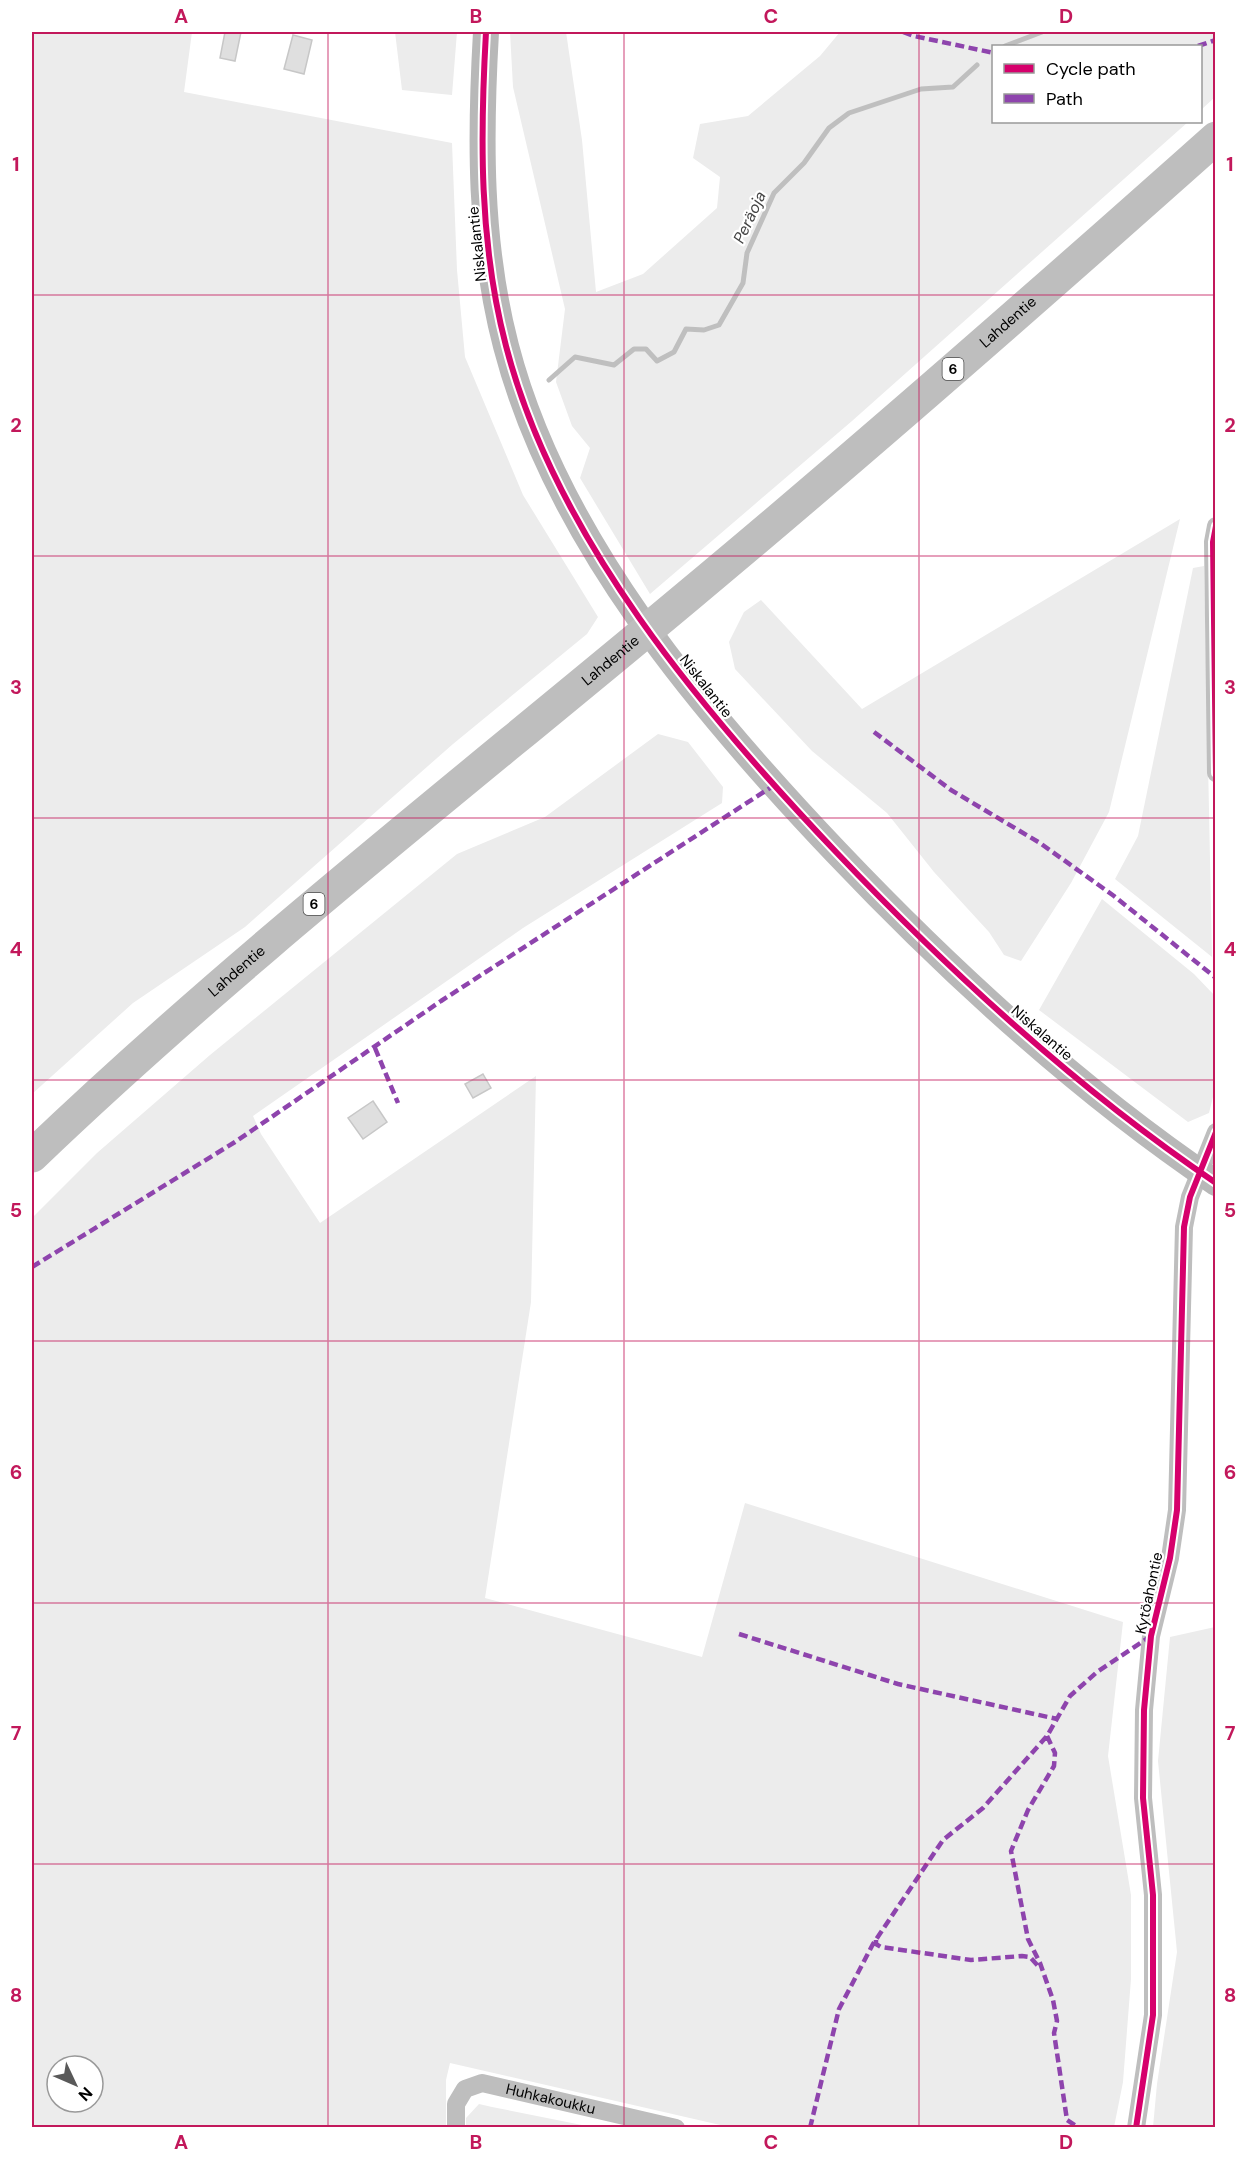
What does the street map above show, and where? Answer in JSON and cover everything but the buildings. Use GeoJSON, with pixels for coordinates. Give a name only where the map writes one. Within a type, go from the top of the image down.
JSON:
{"type":"FeatureCollection","features":[{"type":"Feature","properties":{"kind":"highway","name":"Lahdentie"},"geometry":{"type":"LineString","coordinates":[[32,1156],[231,974],[688,597],[1048,287],[1215,138]]}},
{"type":"Feature","properties":{"kind":"street","name":"Niskalantie"},"geometry":{"type":"LineString","coordinates":[[486,32],[481,124],[485,225],[494,290],[506,347],[528,411],[554,471],[607,570],[664,652],[712,714],[772,786],[875,893],[984,998],[1066,1070],[1207,1178]]}},
{"type":"Feature","properties":{"kind":"street"},"geometry":{"type":"LineString","coordinates":[[1215,526],[1213,542],[1215,773]]}},
{"type":"Feature","properties":{"kind":"street","name":"Kytöahontie"},"geometry":{"type":"LineString","coordinates":[[1136,2127],[1153,2015],[1153,1895],[1143,1798],[1144,1710],[1151,1636],[1170,1558],[1177,1510],[1184,1227],[1190,1197],[1207,1178],[1215,1132]]}},
{"type":"Feature","properties":{"kind":"street","name":"Huhkakoukku"},"geometry":{"type":"LineString","coordinates":[[456,2127],[456,2104],[465,2089],[482,2083],[676,2127]]}},
{"type":"Feature","properties":{"kind":"shaded area"},"geometry":{"type":"Polygon","coordinates":[[[32,32],[192,32],[184,92],[452,143],[457,270],[465,357],[523,495],[598,617],[587,634],[453,744],[245,927],[133,1003],[32,1094],[32,32]]]}},
{"type":"Feature","properties":{"kind":"shaded area"},"geometry":{"type":"Polygon","coordinates":[[[395,32],[457,32],[452,95],[402,90],[395,32]]]}},
{"type":"Feature","properties":{"kind":"shaded area"},"geometry":{"type":"Polygon","coordinates":[[[510,32],[566,32],[582,140],[596,292],[643,274],[717,208],[720,177],[693,158],[700,124],[748,116],[820,56],[840,32],[1215,32],[1215,97],[1202,109],[1202,45],[992,45],[992,123],[1187,123],[852,421],[650,594],[580,478],[590,448],[572,426],[556,382],[565,309],[513,87],[510,32]]]}},
{"type":"Feature","properties":{"kind":"shaded area"},"geometry":{"type":"Polygon","coordinates":[[[1180,519],[1109,812],[1071,883],[1021,961],[1004,955],[989,932],[934,872],[887,813],[812,751],[735,669],[729,642],[744,612],[761,600],[862,709],[1180,519]]]}},
{"type":"Feature","properties":{"kind":"shaded area"},"geometry":{"type":"Polygon","coordinates":[[[1204,566],[1212,957],[1115,879],[1138,836],[1193,568],[1204,566]]]}},
{"type":"Feature","properties":{"kind":"shaded area"},"geometry":{"type":"Polygon","coordinates":[[[658,734],[688,742],[723,787],[722,803],[523,928],[253,1116],[261,1134],[320,1223],[536,1076],[531,1302],[485,1598],[702,1657],[745,1503],[1123,1622],[1108,1756],[1131,1895],[1131,1979],[1123,2082],[1114,2127],[729,2127],[450,2063],[446,2080],[446,2127],[32,2127],[32,1218],[97,1153],[210,1055],[457,854],[545,817],[658,734]]]}},
{"type":"Feature","properties":{"kind":"shaded area"},"geometry":{"type":"Polygon","coordinates":[[[1102,899],[1194,974],[1215,996],[1216,1085],[1209,1113],[1188,1122],[1039,1010],[1102,899]]]}},
{"type":"Feature","properties":{"kind":"shaded area"},"geometry":{"type":"Polygon","coordinates":[[[1215,1627],[1215,2127],[1153,2127],[1157,2084],[1177,1952],[1158,1761],[1170,1637],[1215,1627]]]}},
{"type":"Feature","properties":{"kind":"shaded area"},"geometry":{"type":"Polygon","coordinates":[[[479,2104],[592,2127],[466,2127],[466,2118],[479,2104]]]}},
{"type":"Feature","properties":{"kind":"waterway","name":"Peräoja"},"geometry":{"type":"LineString","coordinates":[[1008,45],[1042,32]]}},
{"type":"Feature","properties":{"kind":"waterway","name":"Peräoja"},"geometry":{"type":"LineString","coordinates":[[549,380],[575,357],[614,365],[634,349],[646,349],[657,361],[674,352],[686,329],[704,330],[719,325],[743,283],[747,253],[774,193],[804,163],[829,128],[849,113],[921,89],[953,87],[977,65]]}},
{"type":"Feature","properties":{"kind":"marked path"},"geometry":{"type":"LineString","coordinates":[[903,32],[992,53]]}},
{"type":"Feature","properties":{"kind":"marked path"},"geometry":{"type":"LineString","coordinates":[[1201,45],[1216,40]]}},
{"type":"Feature","properties":{"kind":"marked path"},"geometry":{"type":"LineString","coordinates":[[874,732],[951,790],[1040,843],[1114,896],[1216,978]]}},
{"type":"Feature","properties":{"kind":"marked path"},"geometry":{"type":"LineString","coordinates":[[32,1267],[235,1142],[441,1001],[773,786]]}},
{"type":"Feature","properties":{"kind":"marked path"},"geometry":{"type":"LineString","coordinates":[[375,1048],[398,1103]]}},
{"type":"Feature","properties":{"kind":"marked path"},"geometry":{"type":"LineString","coordinates":[[739,1634],[898,1684],[1057,1719]]}},
{"type":"Feature","properties":{"kind":"marked path"},"geometry":{"type":"LineString","coordinates":[[810,2128],[839,2009],[873,1944],[943,1840],[983,1808],[1047,1736],[1070,1696],[1097,1672],[1151,1636]]}},
{"type":"Feature","properties":{"kind":"marked path"},"geometry":{"type":"LineString","coordinates":[[1047,1736],[1055,1753],[1054,1766],[1028,1810],[1011,1851],[1028,1939],[1040,1963],[1053,2000],[1057,2021],[1054,2033],[1067,2120],[1079,2128]]}},
{"type":"Feature","properties":{"kind":"marked path"},"geometry":{"type":"LineString","coordinates":[[876,1940],[876,1944],[881,1947],[971,1960],[1030,1957],[1039,1967]]}},
{"type":"Feature","properties":{"kind":"cycle path"},"geometry":{"type":"LineString","coordinates":[[486,32],[483,111],[484,190],[486,229],[497,307],[506,346],[529,417],[560,487],[597,554],[640,619],[735,741],[881,898],[971,986],[1065,1069],[1114,1109],[1216,1183]]}},
{"type":"Feature","properties":{"kind":"cycle path"},"geometry":{"type":"LineString","coordinates":[[1216,526],[1213,542],[1216,773]]}},
{"type":"Feature","properties":{"kind":"cycle path"},"geometry":{"type":"LineString","coordinates":[[1136,2128],[1153,2015],[1153,1895],[1143,1798],[1144,1710],[1151,1636],[1170,1558],[1177,1510],[1184,1227],[1190,1197],[1216,1132]]}}]}
